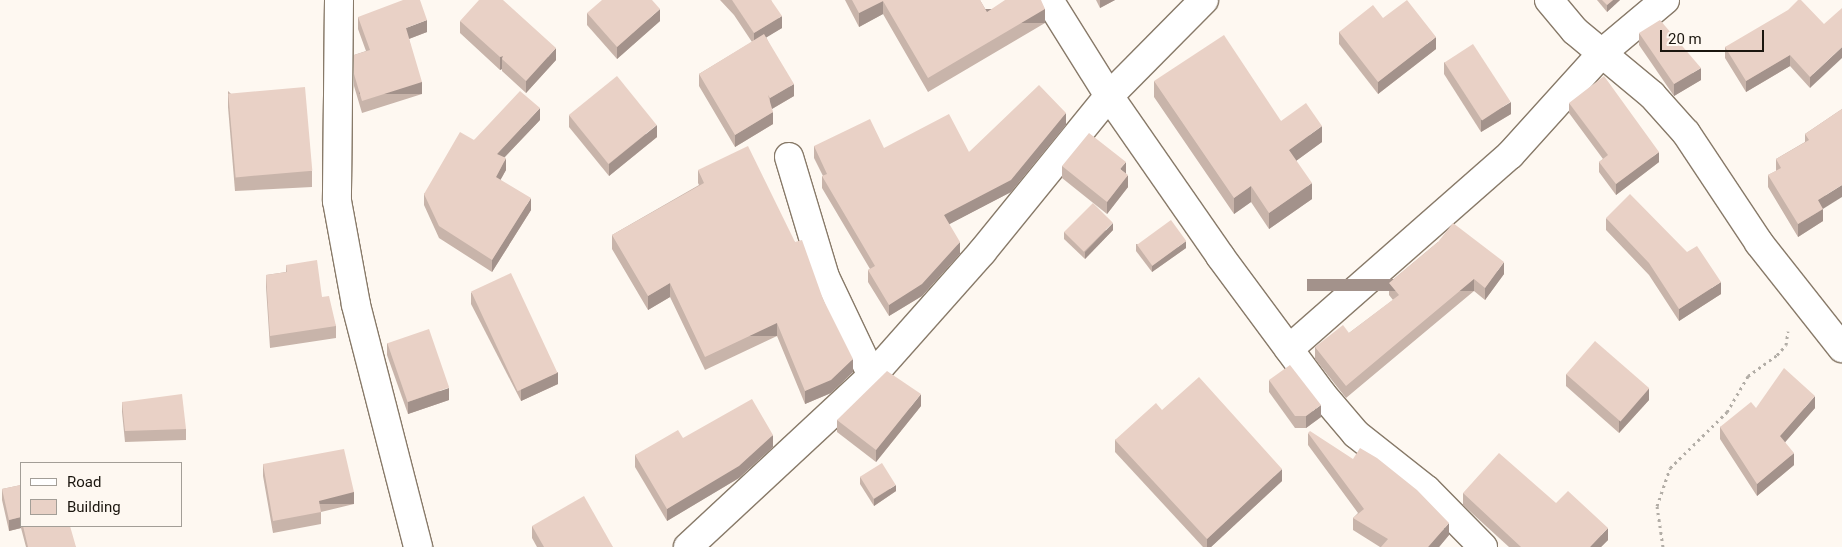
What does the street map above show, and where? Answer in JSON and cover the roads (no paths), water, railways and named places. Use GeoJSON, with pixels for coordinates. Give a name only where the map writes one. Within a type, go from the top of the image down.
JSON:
{"type":"FeatureCollection","features":[{"type":"Feature","properties":{"kind":"street"},"geometry":{"type":"LineString","coordinates":[[339,0],[337,201],[356,306],[418,547]]}},
{"type":"Feature","properties":{"kind":"street"},"geometry":{"type":"LineString","coordinates":[[1049,0],[1109,96],[1289,349],[1356,434],[1427,490],[1483,547]]}},
{"type":"Feature","properties":{"kind":"street"},"geometry":{"type":"LineString","coordinates":[[688,547],[872,376],[982,252],[1109,96],[1204,0]]}},
{"type":"Feature","properties":{"kind":"street"},"geometry":{"type":"LineString","coordinates":[[1549,0],[1575,31],[1603,52],[1652,96],[1686,133],[1759,243],[1842,348]]}},
{"type":"Feature","properties":{"kind":"street"},"geometry":{"type":"LineString","coordinates":[[1289,349],[1510,155],[1603,52],[1665,0]]}},
{"type":"Feature","properties":{"kind":"street"},"geometry":{"type":"LineString","coordinates":[[789,157],[825,277],[872,376]]}}]}
